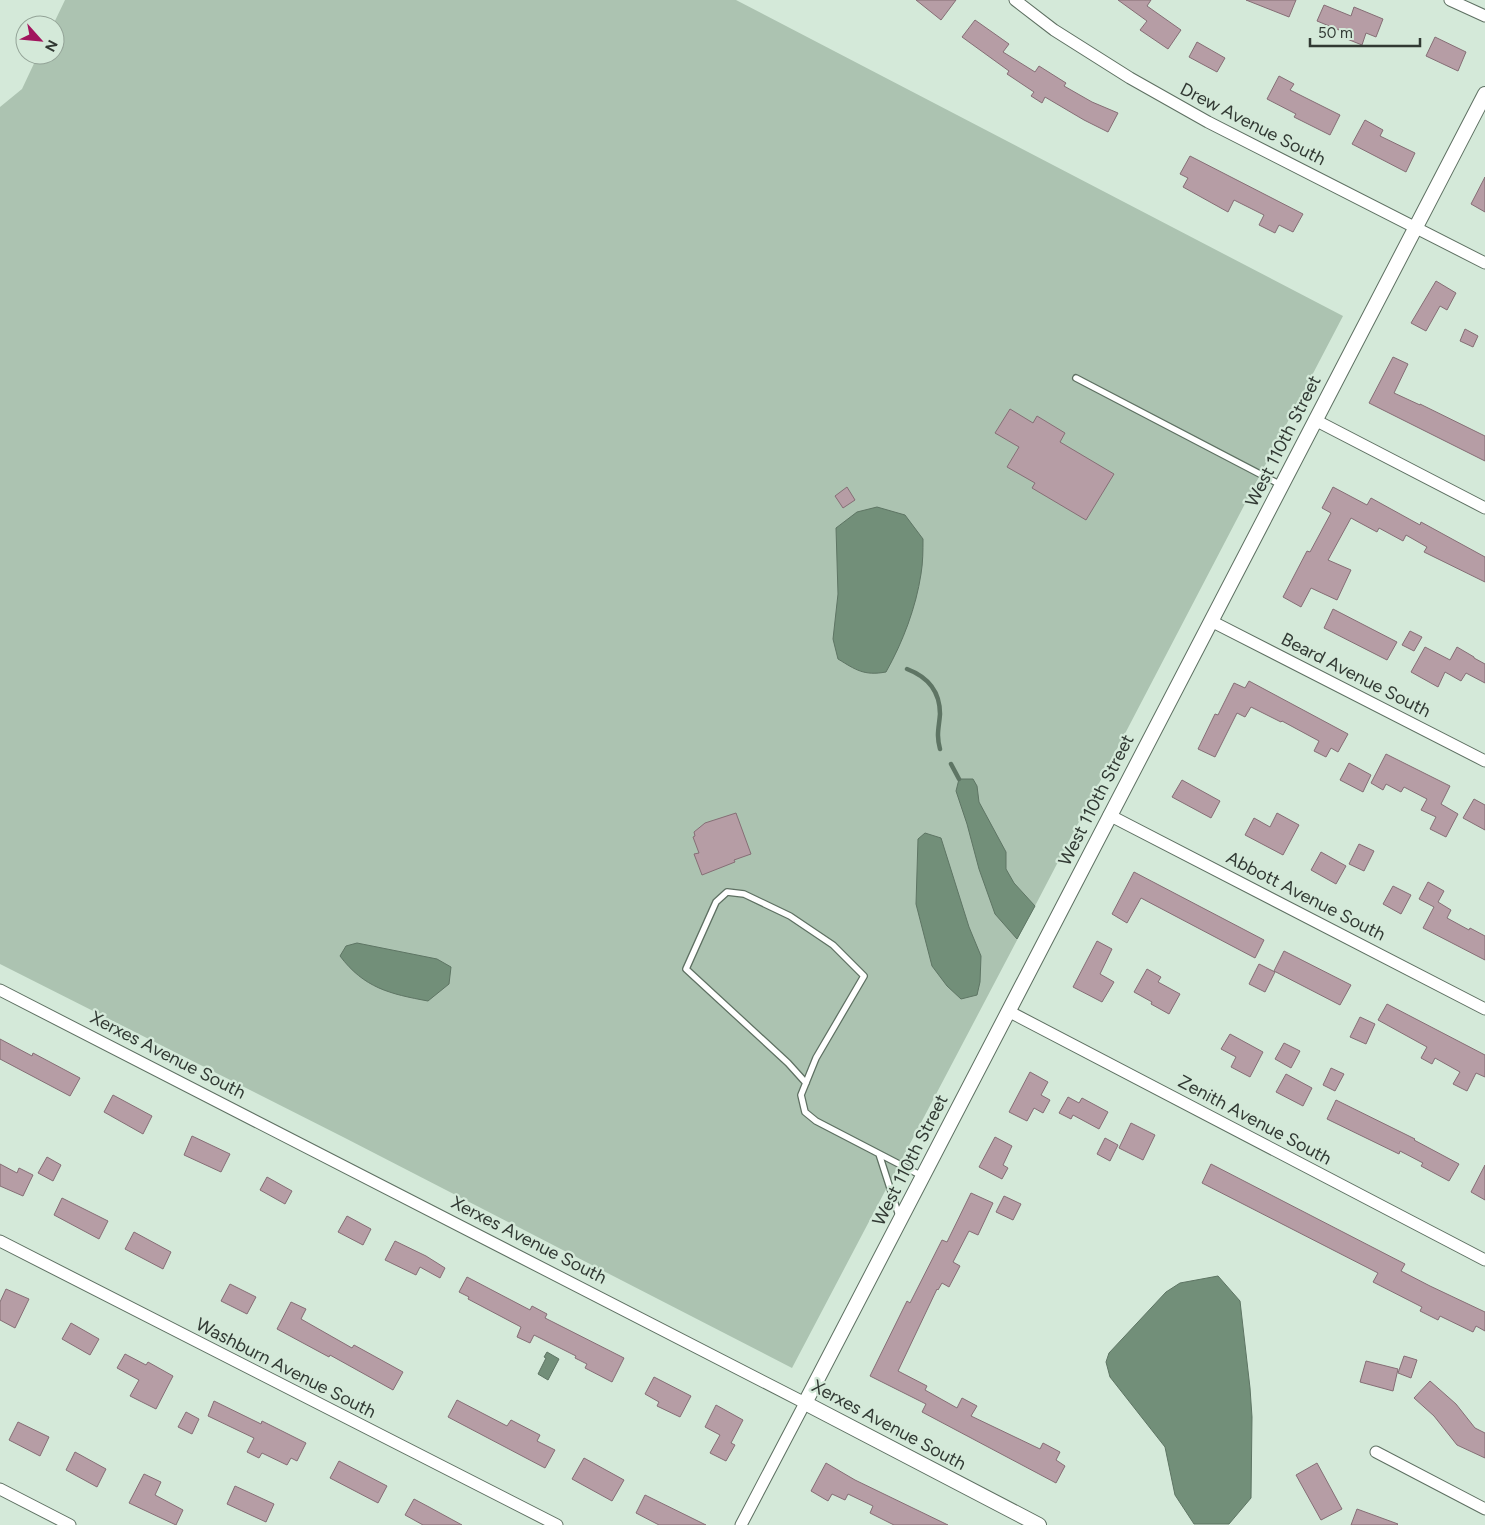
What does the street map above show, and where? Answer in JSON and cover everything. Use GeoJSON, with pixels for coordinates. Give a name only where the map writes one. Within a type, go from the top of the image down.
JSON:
{"type":"FeatureCollection","features":[{"type":"Feature","properties":{"kind":"street","name":"Drew Avenue South"},"geometry":{"type":"LineString","coordinates":[[1015,0],[1054,30],[1130,78],[1208,122],[1485,262]]}},
{"type":"Feature","properties":{"kind":"street"},"geometry":{"type":"LineString","coordinates":[[1450,0],[1485,16]]}},
{"type":"Feature","properties":{"kind":"street","name":"West 110th Street"},"geometry":{"type":"LineString","coordinates":[[741,1525],[1485,94]]}},
{"type":"Feature","properties":{"kind":"street"},"geometry":{"type":"LineString","coordinates":[[1315,420],[1485,508]]}},
{"type":"Feature","properties":{"kind":"street","name":"Beard Avenue South"},"geometry":{"type":"LineString","coordinates":[[1211,621],[1485,761]]}},
{"type":"Feature","properties":{"kind":"street","name":"Abbott Avenue South"},"geometry":{"type":"LineString","coordinates":[[1110,815],[1485,1009]]}},
{"type":"Feature","properties":{"kind":"street","name":"Xerxes Avenue South"},"geometry":{"type":"LineString","coordinates":[[0,990],[1039,1525]]}},
{"type":"Feature","properties":{"kind":"street","name":"Zenith Avenue South"},"geometry":{"type":"LineString","coordinates":[[1008,1011],[1485,1260]]}},
{"type":"Feature","properties":{"kind":"street","name":"Washburn Avenue South"},"geometry":{"type":"LineString","coordinates":[[0,1241],[557,1525]]}},
{"type":"Feature","properties":{"kind":"street"},"geometry":{"type":"LineString","coordinates":[[1376,1452],[1485,1509]]}},
{"type":"Feature","properties":{"kind":"street"},"geometry":{"type":"LineString","coordinates":[[0,1489],[70,1525]]}},
{"type":"Feature","properties":{"kind":"lane"},"geometry":{"type":"LineString","coordinates":[[1076,378],[1281,485]]}},
{"type":"Feature","properties":{"kind":"lane"},"geometry":{"type":"LineString","coordinates":[[806,1083],[788,1063],[686,969],[716,902],[727,892],[744,894],[790,916],[833,945],[864,976],[816,1058],[806,1083],[801,1095],[805,1112],[816,1121],[922,1176]]}},
{"type":"Feature","properties":{"kind":"lane"},"geometry":{"type":"LineString","coordinates":[[879,1154],[900,1219]]}},
{"type":"Feature","properties":{"kind":"shaded area"},"geometry":{"type":"Polygon","coordinates":[[[65,0],[736,0],[1343,316],[792,1368],[345,1138],[0,964],[0,107],[22,89],[33,65],[65,65],[65,15],[58,15],[65,0]]]}},
{"type":"Feature","properties":{"kind":"shaded area"},"geometry":{"type":"Polygon","coordinates":[[[877,507],[905,515],[923,539],[922,570],[912,612],[898,649],[886,672],[866,673],[838,659],[833,639],[838,594],[836,528],[857,512],[877,507]]]}},
{"type":"Feature","properties":{"kind":"shaded area"},"geometry":{"type":"Polygon","coordinates":[[[959,779],[973,779],[977,786],[979,802],[1006,852],[1006,869],[1014,883],[1035,906],[1017,939],[995,914],[979,869],[956,791],[959,779]]]}},
{"type":"Feature","properties":{"kind":"shaded area"},"geometry":{"type":"Polygon","coordinates":[[[925,833],[941,838],[969,927],[981,956],[980,982],[977,995],[961,999],[947,986],[932,966],[916,904],[918,839],[925,833]]]}},
{"type":"Feature","properties":{"kind":"shaded area"},"geometry":{"type":"Polygon","coordinates":[[[357,943],[437,959],[451,967],[449,984],[428,1001],[402,996],[379,988],[359,976],[340,956],[346,946],[357,943]]]}},
{"type":"Feature","properties":{"kind":"shaded area"},"geometry":{"type":"Polygon","coordinates":[[[1218,1276],[1240,1301],[1252,1417],[1251,1498],[1229,1524],[1194,1524],[1175,1495],[1165,1447],[1110,1377],[1106,1362],[1109,1353],[1166,1292],[1180,1283],[1218,1276]]]}},
{"type":"Feature","properties":{"kind":"shaded area"},"geometry":{"type":"Polygon","coordinates":[[[547,1352],[559,1359],[548,1380],[538,1374],[547,1352]]]}},
{"type":"Feature","properties":{"kind":"building"},"geometry":{"type":"Polygon","coordinates":[[[916,0],[956,0],[941,20],[916,0]]]}},
{"type":"Feature","properties":{"kind":"building"},"geometry":{"type":"Polygon","coordinates":[[[1118,0],[1151,0],[1147,6],[1181,30],[1168,49],[1140,30],[1147,21],[1118,0]]]}},
{"type":"Feature","properties":{"kind":"building"},"geometry":{"type":"Polygon","coordinates":[[[1246,0],[1296,0],[1289,17],[1246,0]]]}},
{"type":"Feature","properties":{"kind":"building"},"geometry":{"type":"Polygon","coordinates":[[[1324,5],[1351,16],[1354,7],[1383,19],[1376,37],[1366,33],[1362,45],[1342,37],[1344,32],[1317,21],[1324,5]]]}},
{"type":"Feature","properties":{"kind":"building"},"geometry":{"type":"Polygon","coordinates":[[[975,20],[1009,44],[1003,52],[1035,72],[1039,66],[1066,83],[1064,86],[1092,102],[1118,113],[1108,132],[1045,97],[1042,103],[1031,96],[1034,92],[1007,74],[1009,71],[962,37],[975,20]]]}},
{"type":"Feature","properties":{"kind":"building"},"geometry":{"type":"Polygon","coordinates":[[[1435,37],[1466,52],[1458,71],[1426,56],[1435,37]]]}},
{"type":"Feature","properties":{"kind":"building"},"geometry":{"type":"Polygon","coordinates":[[[1197,42],[1225,58],[1217,72],[1189,57],[1197,42]]]}},
{"type":"Feature","properties":{"kind":"building"},"geometry":{"type":"Polygon","coordinates":[[[1279,76],[1294,84],[1290,90],[1340,115],[1330,135],[1294,117],[1296,114],[1267,99],[1279,76]]]}},
{"type":"Feature","properties":{"kind":"building"},"geometry":{"type":"Polygon","coordinates":[[[1365,120],[1383,130],[1380,136],[1415,153],[1406,172],[1352,144],[1365,120]]]}},
{"type":"Feature","properties":{"kind":"building"},"geometry":{"type":"Polygon","coordinates":[[[1190,156],[1303,214],[1293,232],[1279,225],[1275,233],[1259,225],[1264,215],[1234,200],[1228,212],[1183,187],[1188,178],[1180,174],[1190,156]]]}},
{"type":"Feature","properties":{"kind":"building"},"geometry":{"type":"Polygon","coordinates":[[[1485,177],[1485,212],[1471,204],[1485,177]]]}},
{"type":"Feature","properties":{"kind":"building"},"geometry":{"type":"Polygon","coordinates":[[[1436,281],[1456,293],[1447,310],[1440,306],[1426,331],[1411,323],[1436,281]]]}},
{"type":"Feature","properties":{"kind":"building"},"geometry":{"type":"Polygon","coordinates":[[[1465,329],[1478,336],[1473,347],[1460,341],[1465,329]]]}},
{"type":"Feature","properties":{"kind":"building"},"geometry":{"type":"Polygon","coordinates":[[[1393,357],[1408,364],[1394,393],[1485,436],[1485,461],[1369,403],[1393,357]]]}},
{"type":"Feature","properties":{"kind":"building"},"geometry":{"type":"Polygon","coordinates":[[[1010,409],[1033,423],[1037,416],[1065,433],[1060,442],[1114,474],[1086,520],[1032,488],[1035,483],[1007,467],[1019,447],[995,433],[1010,409]]]}},
{"type":"Feature","properties":{"kind":"building"},"geometry":{"type":"Polygon","coordinates":[[[847,487],[855,500],[843,508],[835,496],[847,487]]]}},
{"type":"Feature","properties":{"kind":"building"},"geometry":{"type":"Polygon","coordinates":[[[1333,487],[1367,505],[1371,498],[1420,525],[1421,522],[1485,557],[1485,582],[1424,552],[1427,547],[1406,535],[1403,541],[1379,528],[1377,532],[1351,518],[1328,560],[1351,570],[1337,600],[1311,588],[1301,607],[1283,597],[1307,551],[1310,552],[1331,513],[1322,508],[1333,487]]]}},
{"type":"Feature","properties":{"kind":"building"},"geometry":{"type":"Polygon","coordinates":[[[1333,609],[1397,642],[1387,660],[1324,628],[1333,609]]]}},
{"type":"Feature","properties":{"kind":"building"},"geometry":{"type":"Polygon","coordinates":[[[1410,631],[1422,637],[1414,651],[1402,645],[1410,631]]]}},
{"type":"Feature","properties":{"kind":"building"},"geometry":{"type":"Polygon","coordinates":[[[1425,647],[1450,660],[1457,647],[1474,657],[1485,664],[1485,683],[1466,673],[1461,681],[1445,672],[1438,687],[1411,672],[1425,647]]]}},
{"type":"Feature","properties":{"kind":"building"},"geometry":{"type":"Polygon","coordinates":[[[1249,681],[1348,734],[1338,752],[1331,748],[1326,757],[1314,751],[1319,741],[1251,707],[1245,717],[1237,713],[1215,757],[1198,749],[1215,714],[1218,715],[1234,683],[1245,688],[1249,681]]]}},
{"type":"Feature","properties":{"kind":"building"},"geometry":{"type":"Polygon","coordinates":[[[1386,754],[1450,786],[1441,804],[1458,814],[1446,837],[1430,829],[1436,817],[1421,810],[1427,799],[1404,787],[1401,792],[1386,784],[1383,790],[1371,783],[1386,754]]]}},
{"type":"Feature","properties":{"kind":"building"},"geometry":{"type":"Polygon","coordinates":[[[1349,763],[1371,775],[1363,792],[1340,780],[1349,763]]]}},
{"type":"Feature","properties":{"kind":"building"},"geometry":{"type":"Polygon","coordinates":[[[1182,780],[1220,801],[1211,818],[1172,797],[1182,780]]]}},
{"type":"Feature","properties":{"kind":"building"},"geometry":{"type":"Polygon","coordinates":[[[1474,799],[1485,805],[1485,830],[1463,818],[1474,799]]]}},
{"type":"Feature","properties":{"kind":"building"},"geometry":{"type":"Polygon","coordinates":[[[736,813],[751,854],[702,875],[694,854],[699,853],[693,837],[695,836],[694,832],[705,823],[736,813]]]}},
{"type":"Feature","properties":{"kind":"building"},"geometry":{"type":"Polygon","coordinates":[[[1277,813],[1299,825],[1283,855],[1245,835],[1254,818],[1270,827],[1277,813]]]}},
{"type":"Feature","properties":{"kind":"building"},"geometry":{"type":"Polygon","coordinates":[[[1359,844],[1374,851],[1364,871],[1349,864],[1359,844]]]}},
{"type":"Feature","properties":{"kind":"building"},"geometry":{"type":"Polygon","coordinates":[[[1321,852],[1346,866],[1336,884],[1311,870],[1321,852]]]}},
{"type":"Feature","properties":{"kind":"building"},"geometry":{"type":"Polygon","coordinates":[[[1134,872],[1264,940],[1255,958],[1141,898],[1127,923],[1112,914],[1134,872]]]}},
{"type":"Feature","properties":{"kind":"building"},"geometry":{"type":"Polygon","coordinates":[[[1428,882],[1444,891],[1438,902],[1451,910],[1447,918],[1485,936],[1485,960],[1423,928],[1434,907],[1419,899],[1428,882]]]}},
{"type":"Feature","properties":{"kind":"building"},"geometry":{"type":"Polygon","coordinates":[[[1393,886],[1411,895],[1401,914],[1383,904],[1393,886]]]}},
{"type":"Feature","properties":{"kind":"building"},"geometry":{"type":"Polygon","coordinates":[[[1097,941],[1112,949],[1100,974],[1114,982],[1102,1002],[1073,987],[1097,941]]]}},
{"type":"Feature","properties":{"kind":"building"},"geometry":{"type":"Polygon","coordinates":[[[1284,951],[1351,985],[1340,1005],[1274,971],[1284,951]]]}},
{"type":"Feature","properties":{"kind":"building"},"geometry":{"type":"Polygon","coordinates":[[[1259,964],[1275,972],[1265,992],[1249,984],[1259,964]]]}},
{"type":"Feature","properties":{"kind":"building"},"geometry":{"type":"Polygon","coordinates":[[[1147,969],[1161,977],[1158,982],[1180,994],[1169,1014],[1134,992],[1147,969]]]}},
{"type":"Feature","properties":{"kind":"building"},"geometry":{"type":"Polygon","coordinates":[[[1387,1004],[1485,1055],[1485,1077],[1476,1073],[1467,1091],[1453,1084],[1460,1072],[1435,1058],[1432,1064],[1421,1058],[1427,1047],[1378,1020],[1387,1004]]]}},
{"type":"Feature","properties":{"kind":"building"},"geometry":{"type":"Polygon","coordinates":[[[1360,1017],[1375,1024],[1366,1044],[1350,1037],[1360,1017]]]}},
{"type":"Feature","properties":{"kind":"building"},"geometry":{"type":"Polygon","coordinates":[[[1230,1034],[1263,1052],[1250,1077],[1231,1067],[1236,1057],[1221,1049],[1230,1034]]]}},
{"type":"Feature","properties":{"kind":"building"},"geometry":{"type":"Polygon","coordinates":[[[0,1039],[32,1056],[33,1053],[80,1078],[70,1096],[0,1059],[0,1039]]]}},
{"type":"Feature","properties":{"kind":"building"},"geometry":{"type":"Polygon","coordinates":[[[1284,1043],[1300,1051],[1291,1068],[1275,1059],[1284,1043]]]}},
{"type":"Feature","properties":{"kind":"building"},"geometry":{"type":"Polygon","coordinates":[[[1331,1068],[1344,1074],[1335,1091],[1323,1085],[1331,1068]]]}},
{"type":"Feature","properties":{"kind":"building"},"geometry":{"type":"Polygon","coordinates":[[[1030,1072],[1048,1082],[1041,1095],[1050,1100],[1043,1113],[1034,1108],[1027,1121],[1009,1112],[1030,1072]]]}},
{"type":"Feature","properties":{"kind":"building"},"geometry":{"type":"Polygon","coordinates":[[[1286,1074],[1312,1088],[1303,1106],[1276,1092],[1286,1074]]]}},
{"type":"Feature","properties":{"kind":"building"},"geometry":{"type":"Polygon","coordinates":[[[113,1095],[152,1116],[143,1134],[104,1112],[113,1095]]]}},
{"type":"Feature","properties":{"kind":"building"},"geometry":{"type":"Polygon","coordinates":[[[1068,1097],[1079,1103],[1082,1098],[1108,1112],[1099,1129],[1073,1115],[1071,1119],[1059,1113],[1068,1097]]]}},
{"type":"Feature","properties":{"kind":"building"},"geometry":{"type":"Polygon","coordinates":[[[1336,1100],[1415,1139],[1459,1164],[1449,1181],[1421,1166],[1423,1163],[1400,1151],[1399,1154],[1327,1119],[1336,1100]]]}},
{"type":"Feature","properties":{"kind":"building"},"geometry":{"type":"Polygon","coordinates":[[[1131,1123],[1155,1135],[1143,1160],[1119,1148],[1131,1123]]]}},
{"type":"Feature","properties":{"kind":"building"},"geometry":{"type":"Polygon","coordinates":[[[192,1136],[230,1154],[221,1172],[184,1155],[192,1136]]]}},
{"type":"Feature","properties":{"kind":"building"},"geometry":{"type":"Polygon","coordinates":[[[995,1137],[1012,1146],[1003,1165],[1008,1168],[1002,1179],[979,1167],[995,1137]]]}},
{"type":"Feature","properties":{"kind":"building"},"geometry":{"type":"Polygon","coordinates":[[[1105,1138],[1118,1145],[1110,1161],[1097,1154],[1105,1138]]]}},
{"type":"Feature","properties":{"kind":"building"},"geometry":{"type":"Polygon","coordinates":[[[47,1157],[61,1165],[53,1181],[38,1173],[47,1157]]]}},
{"type":"Feature","properties":{"kind":"building"},"geometry":{"type":"Polygon","coordinates":[[[0,1164],[17,1173],[19,1168],[33,1175],[23,1196],[0,1186],[0,1164]]]}},
{"type":"Feature","properties":{"kind":"building"},"geometry":{"type":"Polygon","coordinates":[[[1211,1164],[1405,1264],[1401,1271],[1485,1312],[1485,1331],[1476,1326],[1473,1332],[1440,1316],[1438,1320],[1420,1311],[1422,1307],[1373,1282],[1378,1273],[1202,1183],[1211,1164]]]}},
{"type":"Feature","properties":{"kind":"building"},"geometry":{"type":"Polygon","coordinates":[[[1485,1165],[1485,1200],[1471,1192],[1485,1165]]]}},
{"type":"Feature","properties":{"kind":"building"},"geometry":{"type":"Polygon","coordinates":[[[267,1177],[292,1191],[285,1204],[260,1190],[267,1177]]]}},
{"type":"Feature","properties":{"kind":"building"},"geometry":{"type":"Polygon","coordinates":[[[971,1193],[993,1203],[978,1235],[969,1231],[953,1262],[960,1266],[949,1287],[942,1283],[937,1289],[898,1371],[927,1386],[925,1390],[957,1408],[962,1398],[977,1406],[971,1416],[1040,1449],[1043,1443],[1060,1452],[1056,1460],[1065,1466],[1056,1483],[922,1412],[926,1404],[870,1376],[907,1301],[910,1303],[942,1240],[947,1242],[971,1193]]]}},
{"type":"Feature","properties":{"kind":"building"},"geometry":{"type":"Polygon","coordinates":[[[1004,1196],[1021,1204],[1013,1220],[996,1212],[1004,1196]]]}},
{"type":"Feature","properties":{"kind":"building"},"geometry":{"type":"Polygon","coordinates":[[[62,1198],[108,1221],[99,1239],[54,1215],[62,1198]]]}},
{"type":"Feature","properties":{"kind":"building"},"geometry":{"type":"Polygon","coordinates":[[[347,1216],[371,1229],[363,1245],[338,1232],[347,1216]]]}},
{"type":"Feature","properties":{"kind":"building"},"geometry":{"type":"Polygon","coordinates":[[[134,1232],[171,1252],[163,1269],[125,1249],[134,1232]]]}},
{"type":"Feature","properties":{"kind":"building"},"geometry":{"type":"Polygon","coordinates":[[[395,1241],[426,1256],[445,1268],[440,1278],[420,1267],[416,1275],[385,1260],[395,1241]]]}},
{"type":"Feature","properties":{"kind":"building"},"geometry":{"type":"Polygon","coordinates":[[[467,1277],[530,1310],[532,1306],[547,1314],[545,1318],[624,1358],[612,1382],[585,1368],[587,1364],[575,1358],[576,1356],[534,1335],[530,1343],[517,1337],[521,1327],[468,1299],[469,1297],[459,1292],[467,1277]]]}},
{"type":"Feature","properties":{"kind":"building"},"geometry":{"type":"Polygon","coordinates":[[[230,1284],[256,1297],[247,1314],[221,1301],[230,1284]]]}},
{"type":"Feature","properties":{"kind":"building"},"geometry":{"type":"Polygon","coordinates":[[[6,1289],[29,1299],[15,1328],[0,1320],[0,1302],[6,1289]]]}},
{"type":"Feature","properties":{"kind":"building"},"geometry":{"type":"Polygon","coordinates":[[[291,1302],[306,1309],[301,1319],[352,1348],[354,1345],[403,1372],[393,1390],[330,1355],[329,1357],[277,1329],[291,1302]]]}},
{"type":"Feature","properties":{"kind":"building"},"geometry":{"type":"Polygon","coordinates":[[[71,1323],[99,1339],[90,1355],[62,1339],[71,1323]]]}},
{"type":"Feature","properties":{"kind":"building"},"geometry":{"type":"Polygon","coordinates":[[[125,1354],[146,1365],[148,1362],[173,1376],[156,1409],[130,1396],[139,1380],[117,1368],[125,1354]]]}},
{"type":"Feature","properties":{"kind":"building"},"geometry":{"type":"Polygon","coordinates":[[[1404,1356],[1417,1360],[1411,1378],[1398,1373],[1404,1356]]]}},
{"type":"Feature","properties":{"kind":"building"},"geometry":{"type":"Polygon","coordinates":[[[1366,1361],[1398,1369],[1393,1391],[1360,1382],[1366,1361]]]}},
{"type":"Feature","properties":{"kind":"building"},"geometry":{"type":"Polygon","coordinates":[[[654,1377],[691,1396],[680,1417],[657,1406],[659,1402],[645,1394],[654,1377]]]}},
{"type":"Feature","properties":{"kind":"building"},"geometry":{"type":"Polygon","coordinates":[[[1430,1381],[1456,1404],[1475,1428],[1485,1433],[1485,1458],[1457,1445],[1434,1416],[1414,1398],[1430,1381]]]}},
{"type":"Feature","properties":{"kind":"building"},"geometry":{"type":"Polygon","coordinates":[[[457,1400],[507,1426],[511,1420],[540,1435],[537,1441],[555,1450],[545,1468],[448,1417],[457,1400]]]}},
{"type":"Feature","properties":{"kind":"building"},"geometry":{"type":"Polygon","coordinates":[[[214,1401],[261,1424],[262,1421],[306,1443],[297,1461],[291,1458],[287,1465],[262,1453],[259,1458],[247,1452],[254,1438],[208,1416],[214,1401]]]}},
{"type":"Feature","properties":{"kind":"building"},"geometry":{"type":"Polygon","coordinates":[[[716,1405],[743,1420],[731,1443],[735,1445],[726,1461],[710,1453],[720,1435],[705,1427],[716,1405]]]}},
{"type":"Feature","properties":{"kind":"building"},"geometry":{"type":"Polygon","coordinates":[[[186,1412],[199,1419],[192,1434],[178,1427],[186,1412]]]}},
{"type":"Feature","properties":{"kind":"building"},"geometry":{"type":"Polygon","coordinates":[[[18,1422],[49,1437],[40,1456],[9,1440],[18,1422]]]}},
{"type":"Feature","properties":{"kind":"building"},"geometry":{"type":"Polygon","coordinates":[[[75,1452],[106,1469],[97,1487],[66,1470],[75,1452]]]}},
{"type":"Feature","properties":{"kind":"building"},"geometry":{"type":"Polygon","coordinates":[[[584,1458],[624,1480],[612,1501],[572,1479],[584,1458]]]}},
{"type":"Feature","properties":{"kind":"building"},"geometry":{"type":"Polygon","coordinates":[[[339,1461],[387,1486],[378,1503],[330,1478],[339,1461]]]}},
{"type":"Feature","properties":{"kind":"building"},"geometry":{"type":"Polygon","coordinates":[[[826,1463],[855,1480],[948,1525],[894,1525],[870,1513],[873,1506],[848,1494],[845,1500],[832,1494],[828,1501],[811,1491],[826,1463]]]}},
{"type":"Feature","properties":{"kind":"building"},"geometry":{"type":"Polygon","coordinates":[[[1317,1463],[1342,1509],[1321,1520],[1296,1475],[1317,1463]]]}},
{"type":"Feature","properties":{"kind":"building"},"geometry":{"type":"Polygon","coordinates":[[[144,1474],[161,1482],[155,1495],[183,1510],[176,1525],[129,1503],[144,1474]]]}},
{"type":"Feature","properties":{"kind":"building"},"geometry":{"type":"Polygon","coordinates":[[[235,1486],[274,1504],[266,1522],[227,1504],[235,1486]]]}},
{"type":"Feature","properties":{"kind":"building"},"geometry":{"type":"Polygon","coordinates":[[[645,1495],[706,1525],[659,1525],[636,1513],[645,1495]]]}},
{"type":"Feature","properties":{"kind":"building"},"geometry":{"type":"Polygon","coordinates":[[[414,1499],[462,1525],[423,1525],[405,1515],[414,1499]]]}},
{"type":"Feature","properties":{"kind":"building"},"geometry":{"type":"Polygon","coordinates":[[[1357,1509],[1398,1524],[1351,1525],[1357,1509]]]}},
{"type":"Feature","properties":{"kind":"waterway"},"geometry":{"type":"LineString","coordinates":[[907,669],[927,681],[938,698],[940,749]]}},
{"type":"Feature","properties":{"kind":"waterway"},"geometry":{"type":"LineString","coordinates":[[951,764],[959,779]]}}]}
